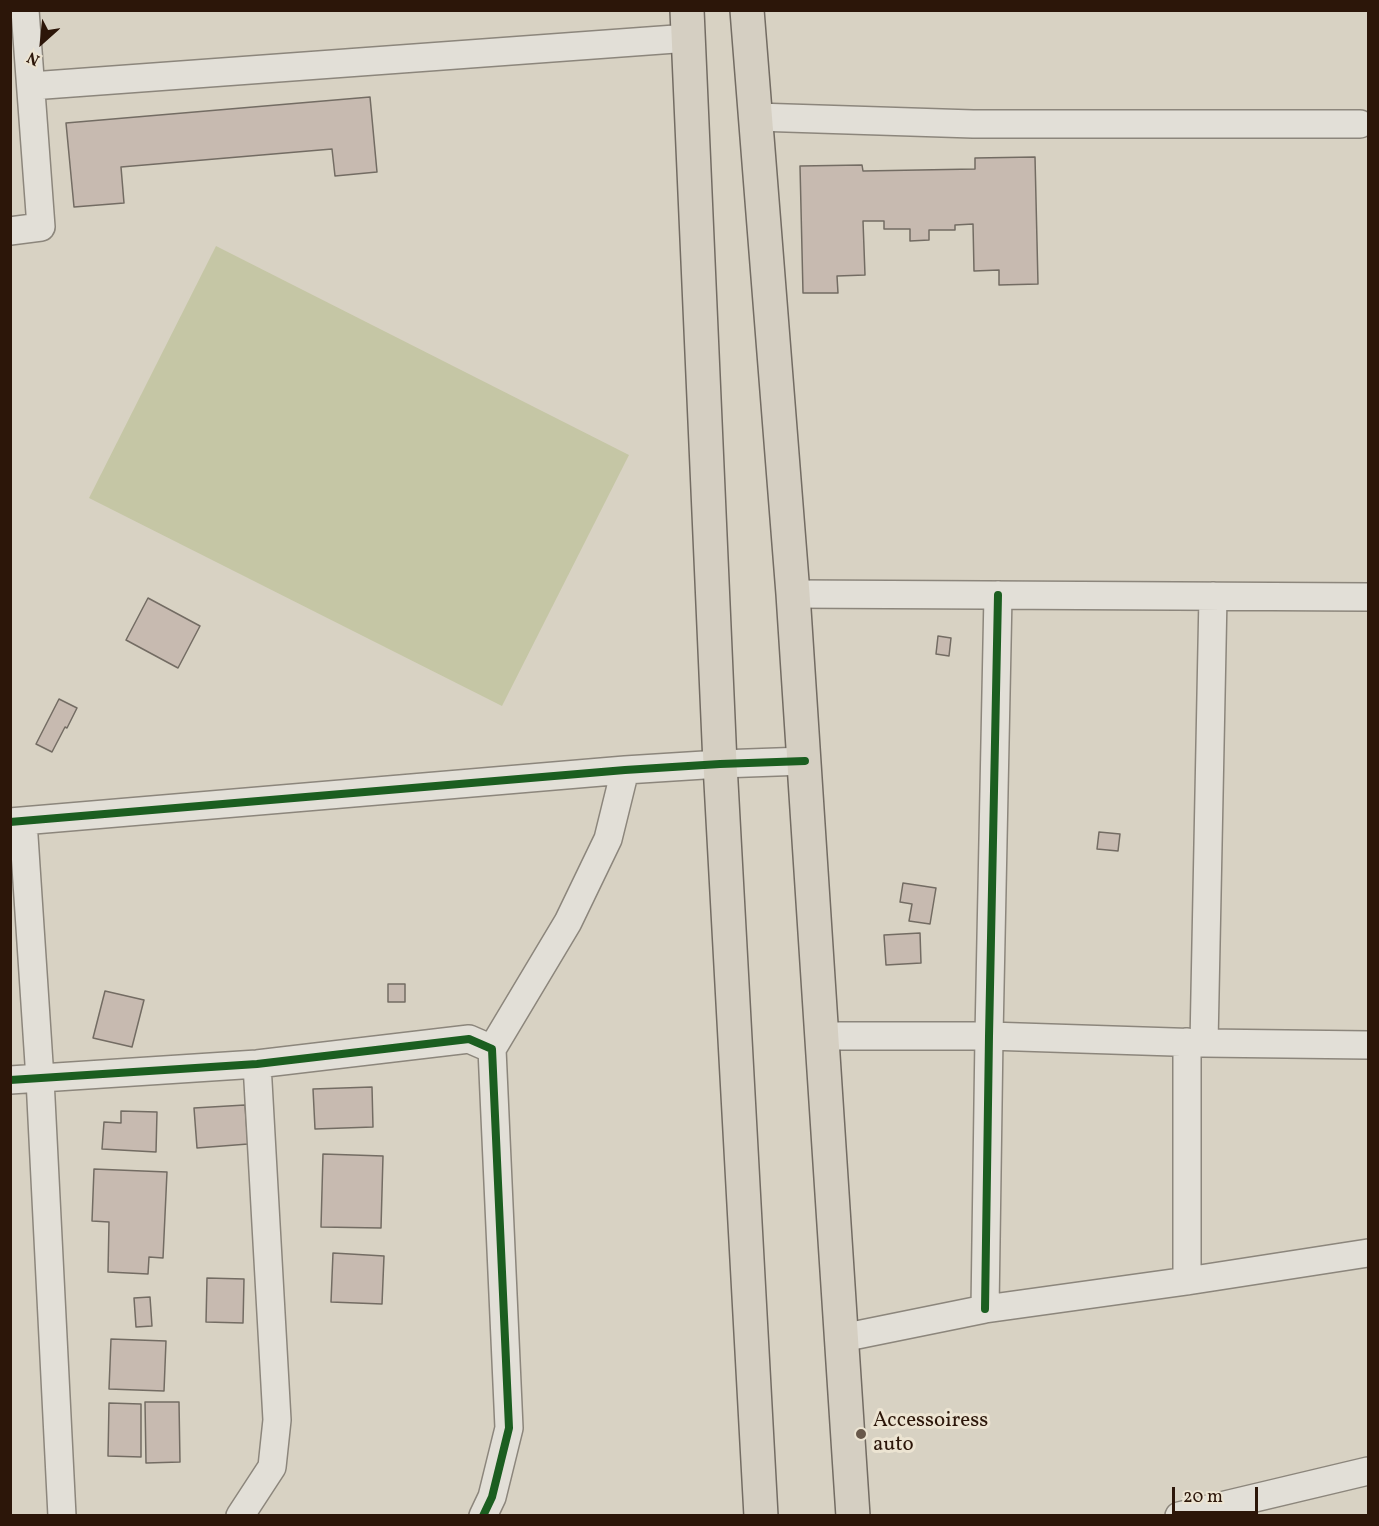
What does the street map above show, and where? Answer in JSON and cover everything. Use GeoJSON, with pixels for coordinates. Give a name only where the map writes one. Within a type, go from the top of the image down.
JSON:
{"type":"FeatureCollection","features":[{"type":"Feature","properties":{"kind":"main road"},"geometry":{"type":"LineString","coordinates":[[747,10],[805,761],[853,1515]]}},
{"type":"Feature","properties":{"kind":"main road"},"geometry":{"type":"LineString","coordinates":[[688,24],[720,764],[761,1515]]}},
{"type":"Feature","properties":{"kind":"street"},"geometry":{"type":"LineString","coordinates":[[10,231],[41,227],[25,10]]}},
{"type":"Feature","properties":{"kind":"street"},"geometry":{"type":"LineString","coordinates":[[32,86],[688,24]]}},
{"type":"Feature","properties":{"kind":"street"},"geometry":{"type":"LineString","coordinates":[[756,117],[973,124],[1360,124]]}},
{"type":"Feature","properties":{"kind":"street"},"geometry":{"type":"LineString","coordinates":[[793,594],[1368,597]]}},
{"type":"Feature","properties":{"kind":"street"},"geometry":{"type":"LineString","coordinates":[[985,1309],[998,595]]}},
{"type":"Feature","properties":{"kind":"street"},"geometry":{"type":"LineString","coordinates":[[1187,1281],[1213,596]]}},
{"type":"Feature","properties":{"kind":"street"},"geometry":{"type":"LineString","coordinates":[[62,1515],[40,1079],[17,821],[625,770],[805,761]]}},
{"type":"Feature","properties":{"kind":"street"},"geometry":{"type":"LineString","coordinates":[[483,1515],[492,1497],[509,1428],[492,1049],[568,922],[608,839],[625,770]]}},
{"type":"Feature","properties":{"kind":"street"},"geometry":{"type":"LineString","coordinates":[[822,1036],[989,1036],[1196,1043],[1368,1045]]}},
{"type":"Feature","properties":{"kind":"street"},"geometry":{"type":"LineString","coordinates":[[10,1080],[257,1064],[470,1039],[492,1049]]}},
{"type":"Feature","properties":{"kind":"street"},"geometry":{"type":"LineString","coordinates":[[240,1515],[272,1467],[277,1420],[257,1064]]}},
{"type":"Feature","properties":{"kind":"street"},"geometry":{"type":"LineString","coordinates":[[842,1338],[985,1309],[1187,1281],[1368,1252]]}},
{"type":"Feature","properties":{"kind":"street"},"geometry":{"type":"LineString","coordinates":[[1179,1515],[1368,1471]]}},
{"type":"Feature","properties":{"kind":"green space"},"geometry":{"type":"Polygon","coordinates":[[[216,246],[629,455],[502,706],[89,498],[216,246]]]}},
{"type":"Feature","properties":{"kind":"building"},"geometry":{"type":"Polygon","coordinates":[[[370,97],[377,172],[335,176],[332,149],[121,167],[124,203],[74,207],[66,123],[370,97]]]}},
{"type":"Feature","properties":{"kind":"building"},"geometry":{"type":"Polygon","coordinates":[[[1035,157],[1038,284],[999,285],[999,270],[974,271],[973,224],[955,225],[955,230],[929,230],[929,240],[910,241],[910,229],[884,229],[884,221],[863,221],[865,275],[837,276],[838,293],[803,293],[800,166],[862,165],[863,171],[975,169],[975,158],[1035,157]]]}},
{"type":"Feature","properties":{"kind":"building"},"geometry":{"type":"Polygon","coordinates":[[[148,598],[200,626],[178,668],[126,640],[148,598]]]}},
{"type":"Feature","properties":{"kind":"building"},"geometry":{"type":"Polygon","coordinates":[[[938,636],[951,638],[949,656],[936,654],[938,636]]]}},
{"type":"Feature","properties":{"kind":"building"},"geometry":{"type":"Polygon","coordinates":[[[59,699],[77,708],[52,752],[36,744],[59,699]]]}},
{"type":"Feature","properties":{"kind":"building"},"geometry":{"type":"Polygon","coordinates":[[[1099,832],[1120,834],[1118,851],[1097,849],[1099,832]]]}},
{"type":"Feature","properties":{"kind":"building"},"geometry":{"type":"Polygon","coordinates":[[[903,883],[936,888],[930,924],[909,921],[912,904],[900,902],[903,883]]]}},
{"type":"Feature","properties":{"kind":"building"},"geometry":{"type":"Polygon","coordinates":[[[920,933],[921,963],[886,965],[884,935],[920,933]]]}},
{"type":"Feature","properties":{"kind":"building"},"geometry":{"type":"Polygon","coordinates":[[[388,984],[405,984],[405,1002],[388,1002],[388,984]]]}},
{"type":"Feature","properties":{"kind":"building"},"geometry":{"type":"Polygon","coordinates":[[[105,991],[144,1000],[132,1047],[93,1038],[105,991]]]}},
{"type":"Feature","properties":{"kind":"building"},"geometry":{"type":"Polygon","coordinates":[[[372,1087],[373,1127],[315,1129],[313,1089],[372,1087]]]}},
{"type":"Feature","properties":{"kind":"building"},"geometry":{"type":"Polygon","coordinates":[[[245,1105],[248,1144],[197,1148],[194,1108],[245,1105]]]}},
{"type":"Feature","properties":{"kind":"building"},"geometry":{"type":"Polygon","coordinates":[[[121,1111],[157,1112],[156,1152],[102,1149],[104,1122],[121,1123],[121,1111]]]}},
{"type":"Feature","properties":{"kind":"building"},"geometry":{"type":"Polygon","coordinates":[[[323,1154],[383,1156],[381,1228],[321,1227],[323,1154]]]}},
{"type":"Feature","properties":{"kind":"building"},"geometry":{"type":"Polygon","coordinates":[[[94,1169],[167,1172],[163,1258],[149,1257],[148,1274],[108,1272],[109,1222],[92,1221],[94,1169]]]}},
{"type":"Feature","properties":{"kind":"building"},"geometry":{"type":"Polygon","coordinates":[[[333,1253],[384,1256],[382,1304],[331,1302],[333,1253]]]}},
{"type":"Feature","properties":{"kind":"building"},"geometry":{"type":"Polygon","coordinates":[[[207,1278],[244,1279],[243,1323],[206,1322],[207,1278]]]}},
{"type":"Feature","properties":{"kind":"building"},"geometry":{"type":"Polygon","coordinates":[[[150,1297],[152,1326],[136,1327],[134,1298],[150,1297]]]}},
{"type":"Feature","properties":{"kind":"building"},"geometry":{"type":"Polygon","coordinates":[[[111,1339],[166,1341],[164,1391],[109,1389],[111,1339]]]}},
{"type":"Feature","properties":{"kind":"building"},"geometry":{"type":"Polygon","coordinates":[[[145,1402],[179,1402],[180,1462],[146,1463],[145,1402]]]}},
{"type":"Feature","properties":{"kind":"building"},"geometry":{"type":"Polygon","coordinates":[[[109,1403],[141,1404],[141,1457],[108,1456],[109,1403]]]}},
{"type":"Feature","properties":{"kind":"cycle path"},"geometry":{"type":"LineString","coordinates":[[985,1309],[998,595]]}},
{"type":"Feature","properties":{"kind":"cycle path"},"geometry":{"type":"LineString","coordinates":[[10,822],[625,770],[805,761]]}},
{"type":"Feature","properties":{"kind":"cycle path"},"geometry":{"type":"LineString","coordinates":[[10,1080],[257,1064],[469,1039],[492,1049],[509,1428],[492,1497],[483,1516]]}},
{"type":"Feature","properties":{"kind":"place","name":"Accessoiress auto"},"geometry":{"type":"Point","coordinates":[861,1434]}}]}
